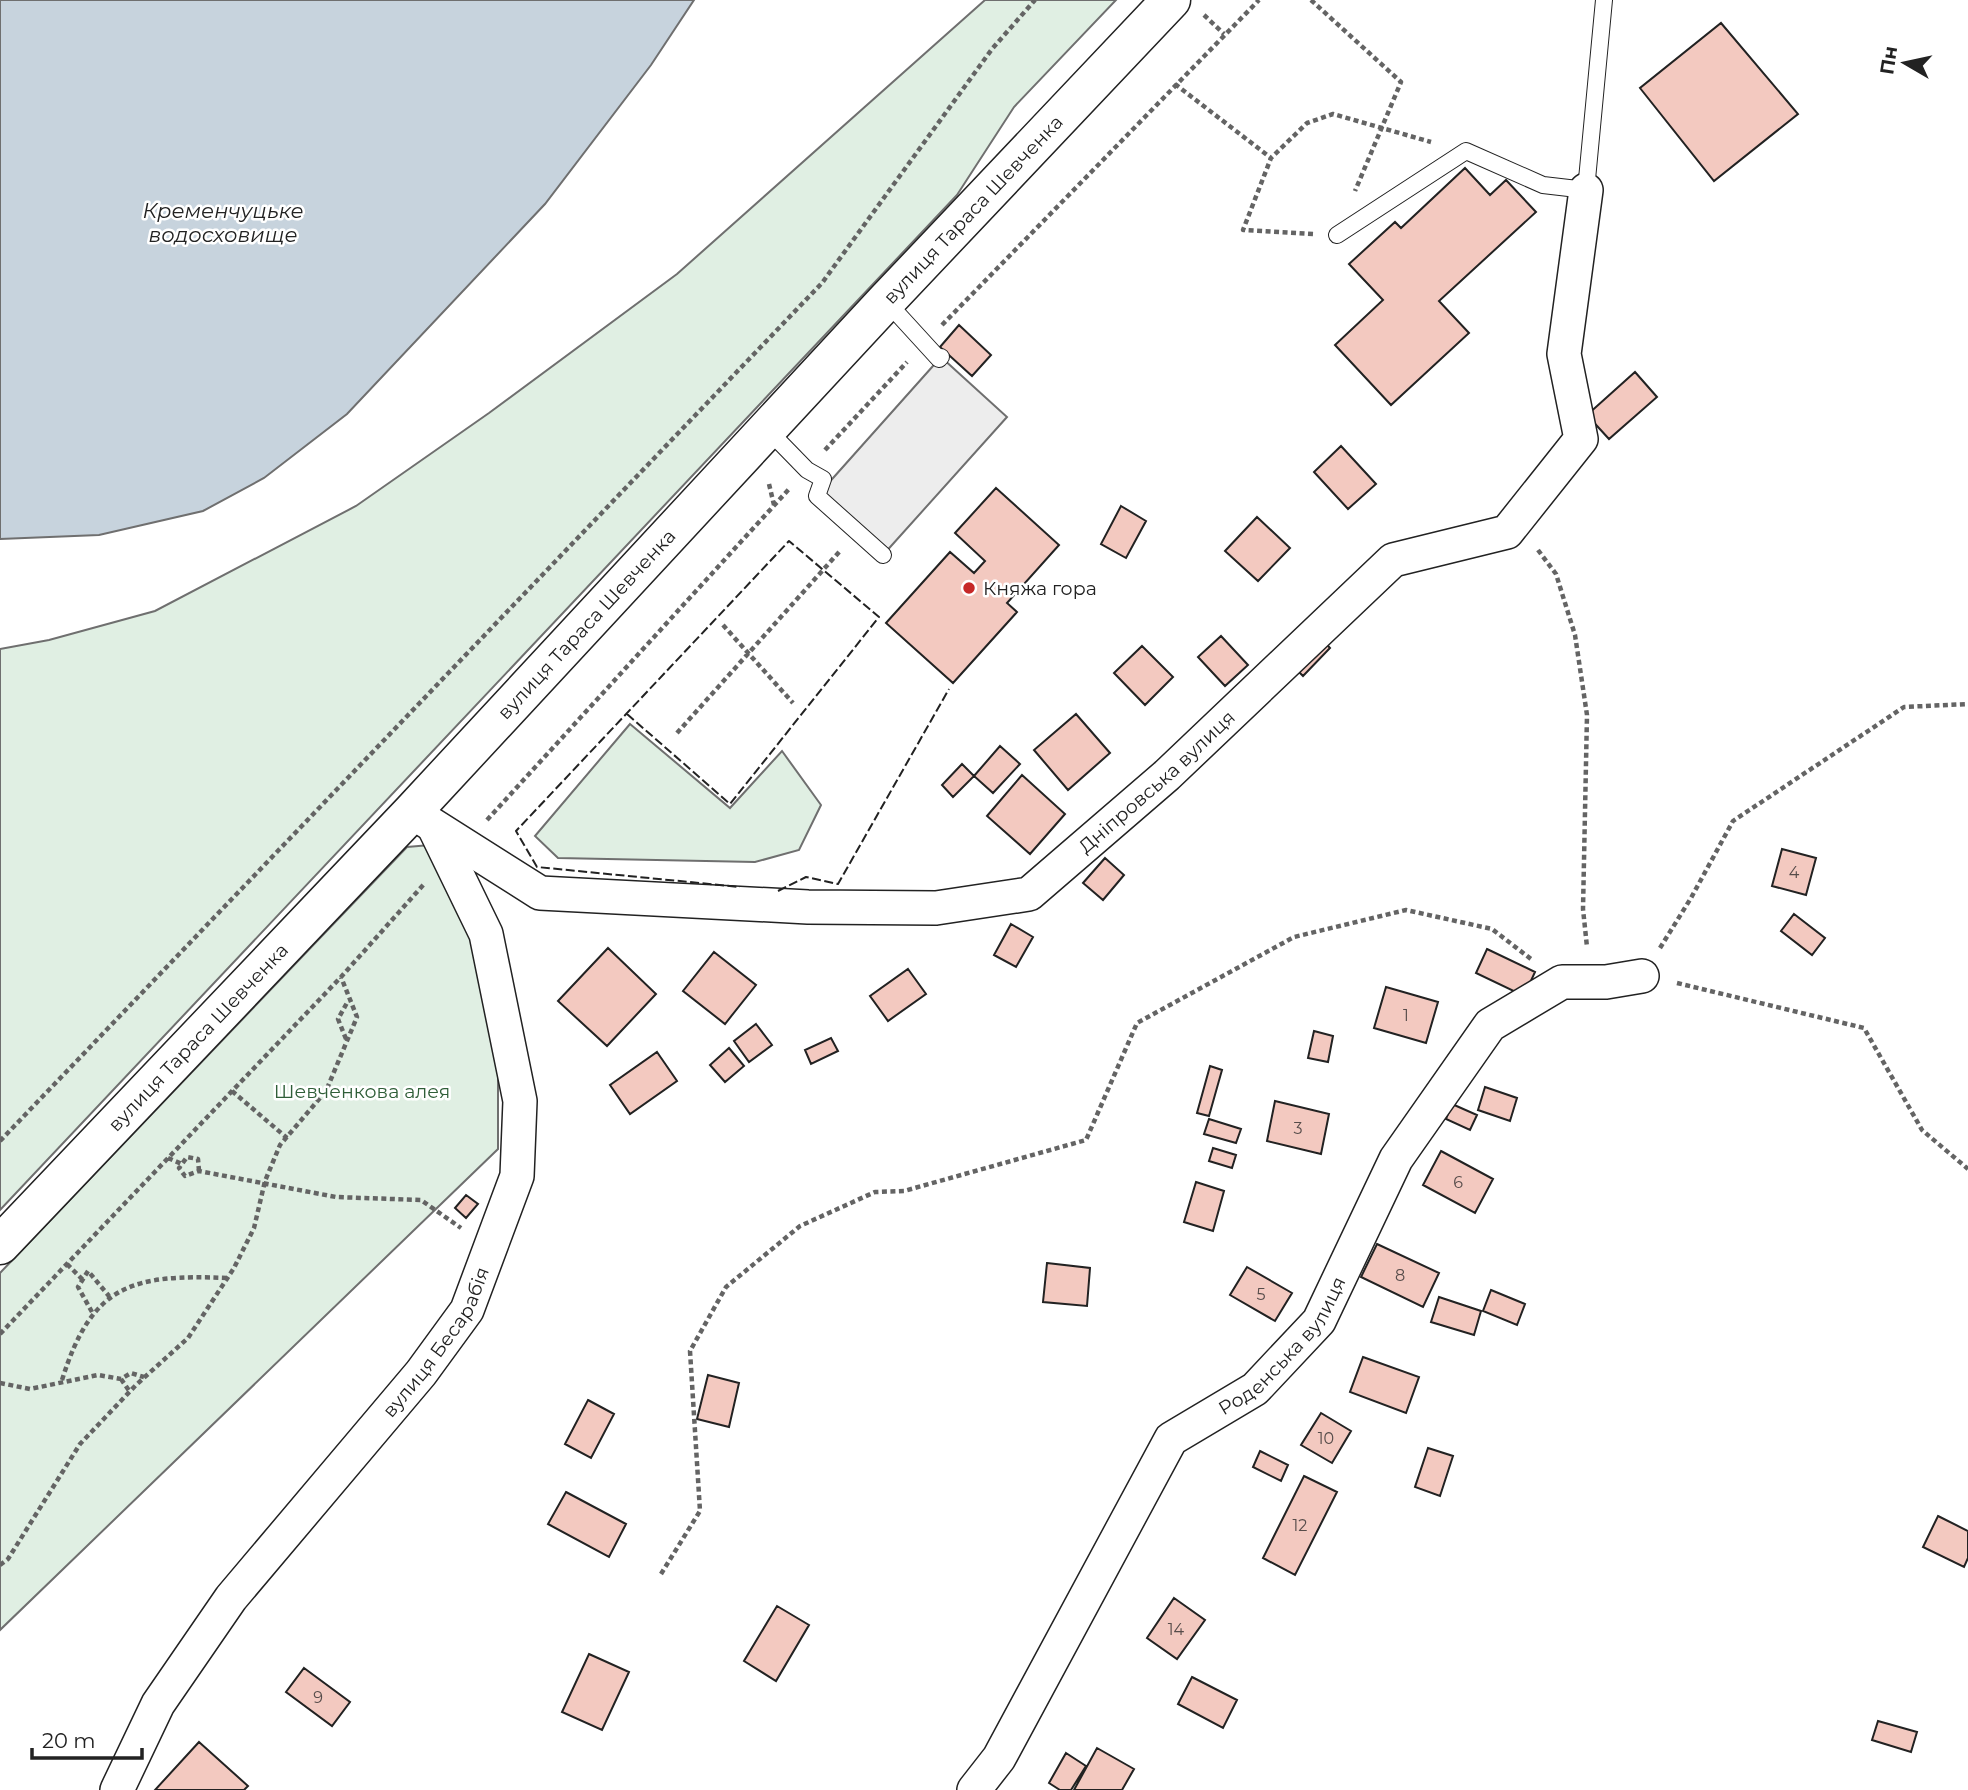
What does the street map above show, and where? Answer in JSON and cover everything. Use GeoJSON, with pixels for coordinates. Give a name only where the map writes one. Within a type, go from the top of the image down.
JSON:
{"type":"FeatureCollection","features":[{"type":"Feature","properties":{"kind":"street","name":"вулиця Тараса Шевченка"},"geometry":{"type":"LineString","coordinates":[[0,1245],[423,819],[768,430],[886,301],[1171,0]]}},
{"type":"Feature","properties":{"kind":"street"},"geometry":{"type":"LineString","coordinates":[[1507,532],[1581,439],[1564,354],[1586,190]]}},
{"type":"Feature","properties":{"kind":"street","name":"Дніпровська вулиця"},"geometry":{"type":"LineString","coordinates":[[456,850],[540,892],[821,907],[936,908],[1030,894],[1167,775],[1393,560],[1507,532]]}},
{"type":"Feature","properties":{"kind":"street","name":"вулиця Бесарабія"},"geometry":{"type":"LineString","coordinates":[[117,1790],[158,1704],[231,1598],[421,1373],[467,1310],[517,1176],[520,1101],[486,934],[456,850],[423,819]]}},
{"type":"Feature","properties":{"kind":"street"},"geometry":{"type":"LineString","coordinates":[[1562,982],[1606,982],[1642,976]]}},
{"type":"Feature","properties":{"kind":"street","name":"Роденська вулиця"},"geometry":{"type":"LineString","coordinates":[[974,1790],[999,1758],[1171,1439],[1255,1389],[1319,1321],[1396,1159],[1490,1025],[1562,982]]}},
{"type":"Feature","properties":{"kind":"lane"},"geometry":{"type":"LineString","coordinates":[[1337,235],[1466,151],[1542,184],[1586,190],[1604,0]]}},
{"type":"Feature","properties":{"kind":"lane"},"geometry":{"type":"LineString","coordinates":[[886,301],[939,359],[941,357]]}},
{"type":"Feature","properties":{"kind":"lane"},"geometry":{"type":"LineString","coordinates":[[768,430],[807,470],[823,479],[817,496],[883,555]]}},
{"type":"Feature","properties":{"kind":"path"},"geometry":{"type":"LineString","coordinates":[[0,1141],[822,283],[992,49],[1035,0]]}},
{"type":"Feature","properties":{"kind":"path"},"geometry":{"type":"LineString","coordinates":[[0,1334],[341,977],[924,343],[1259,0]]}},
{"type":"Feature","properties":{"kind":"path"},"geometry":{"type":"LineString","coordinates":[[1311,0],[1401,82],[1381,129],[1337,235],[1243,230],[1271,158],[1307,123],[1333,114],[1381,129],[1466,151]]}},
{"type":"Feature","properties":{"kind":"path"},"geometry":{"type":"LineString","coordinates":[[1175,84],[1271,158]]}},
{"type":"Feature","properties":{"kind":"path"},"geometry":{"type":"LineString","coordinates":[[677,733],[857,532]]}},
{"type":"Feature","properties":{"kind":"path"},"geometry":{"type":"LineString","coordinates":[[1507,532],[1544,554],[1556,574],[1575,635],[1587,715],[1583,909],[1586,946],[1606,982]]}},
{"type":"Feature","properties":{"kind":"path"},"geometry":{"type":"LineString","coordinates":[[723,625],[793,703]]}},
{"type":"Feature","properties":{"kind":"path"},"geometry":{"type":"LineString","coordinates":[[1968,704],[1904,707],[1733,821],[1691,898],[1642,976],[1864,1028],[1922,1129],[1968,1169]]}},
{"type":"Feature","properties":{"kind":"path"},"geometry":{"type":"LineString","coordinates":[[661,1574],[700,1511],[690,1351],[726,1287],[800,1226],[875,1192],[904,1191],[1086,1140],[1137,1023],[1294,937],[1406,910],[1492,929],[1562,982]]}},
{"type":"Feature","properties":{"kind":"path"},"geometry":{"type":"LineString","coordinates":[[0,1565],[8,1559],[80,1444],[144,1377],[188,1338],[228,1278],[254,1228],[265,1181],[280,1145],[326,1091],[357,1017],[348,1001],[341,977]]}},
{"type":"Feature","properties":{"kind":"path"},"geometry":{"type":"LineString","coordinates":[[346,1040],[338,1019],[348,1001]]}},
{"type":"Feature","properties":{"kind":"path"},"geometry":{"type":"LineString","coordinates":[[232,1091],[287,1138]]}},
{"type":"Feature","properties":{"kind":"path"},"geometry":{"type":"LineString","coordinates":[[199,1171],[198,1159],[187,1157],[179,1168],[185,1176],[199,1171],[265,1181],[336,1197],[421,1200],[470,1236],[484,1264]]}},
{"type":"Feature","properties":{"kind":"path"},"geometry":{"type":"LineString","coordinates":[[168,1158],[182,1164]]}},
{"type":"Feature","properties":{"kind":"path"},"geometry":{"type":"LineString","coordinates":[[67,1264],[83,1280]]}},
{"type":"Feature","properties":{"kind":"path"},"geometry":{"type":"LineString","coordinates":[[92,1312],[78,1287],[88,1271],[109,1296]]}},
{"type":"Feature","properties":{"kind":"path"},"geometry":{"type":"LineString","coordinates":[[62,1380],[74,1341],[92,1312],[109,1296],[149,1281],[180,1276],[228,1278]]}},
{"type":"Feature","properties":{"kind":"path"},"geometry":{"type":"LineString","coordinates":[[0,1383],[30,1389],[62,1380],[98,1375],[121,1378],[131,1373],[144,1377]]}},
{"type":"Feature","properties":{"kind":"path"},"geometry":{"type":"LineString","coordinates":[[121,1378],[130,1392]]}},
{"type":"Feature","properties":{"kind":"green space"},"geometry":{"type":"Polygon","coordinates":[[[985,0],[1116,0],[1014,107],[957,195],[0,1210],[0,649],[49,640],[155,611],[356,506],[489,413],[677,274],[985,0]]]}},
{"type":"Feature","properties":{"kind":"green space"},"geometry":{"type":"Polygon","coordinates":[[[630,724],[730,808],[782,751],[821,805],[799,850],[755,862],[558,858],[535,836],[630,724]]]}},
{"type":"Feature","properties":{"kind":"green space","name":"Шевченкова алея"},"geometry":{"type":"Polygon","coordinates":[[[430,845],[464,909],[498,1036],[498,1149],[0,1630],[0,1273],[407,847],[430,845]]]}},
{"type":"Feature","properties":{"kind":"shaded area"},"geometry":{"type":"Polygon","coordinates":[[[941,357],[1007,417],[883,555],[817,496],[941,357]]]}},
{"type":"Feature","properties":{"kind":"water","name":"Кременчуцьке водосховище"},"geometry":{"type":"Polygon","coordinates":[[[0,0],[694,0],[651,65],[545,204],[347,414],[264,478],[203,511],[99,535],[0,539],[0,0]]]}},
{"type":"Feature","properties":{"kind":"building"},"geometry":{"type":"Polygon","coordinates":[[[1721,23],[1798,114],[1714,181],[1640,88],[1721,23]]]}},
{"type":"Feature","properties":{"kind":"building"},"geometry":{"type":"Polygon","coordinates":[[[1465,168],[1490,195],[1506,180],[1536,212],[1439,301],[1469,333],[1391,405],[1335,345],[1383,300],[1349,264],[1395,222],[1401,228],[1465,168]]]}},
{"type":"Feature","properties":{"kind":"building"},"geometry":{"type":"Polygon","coordinates":[[[959,325],[991,355],[972,376],[940,347],[959,325]]]}},
{"type":"Feature","properties":{"kind":"building"},"geometry":{"type":"Polygon","coordinates":[[[1635,372],[1657,397],[1609,439],[1587,415],[1635,372]]]}},
{"type":"Feature","properties":{"kind":"building"},"geometry":{"type":"Polygon","coordinates":[[[1341,446],[1376,484],[1348,509],[1314,472],[1341,446]]]}},
{"type":"Feature","properties":{"kind":"building","name":"Княжа гора"},"geometry":{"type":"Polygon","coordinates":[[[996,488],[1059,545],[1007,603],[1017,612],[953,683],[886,623],[950,552],[974,573],[985,561],[955,533],[996,488]]]}},
{"type":"Feature","properties":{"kind":"building"},"geometry":{"type":"Polygon","coordinates":[[[1121,506],[1146,521],[1126,558],[1101,544],[1121,506]]]}},
{"type":"Feature","properties":{"kind":"building"},"geometry":{"type":"Polygon","coordinates":[[[1257,517],[1290,548],[1258,581],[1225,551],[1257,517]]]}},
{"type":"Feature","properties":{"kind":"building"},"geometry":{"type":"Polygon","coordinates":[[[1221,636],[1248,665],[1225,686],[1198,657],[1221,636]]]}},
{"type":"Feature","properties":{"kind":"building"},"geometry":{"type":"Polygon","coordinates":[[[1321,638],[1330,648],[1303,676],[1293,666],[1321,638]]]}},
{"type":"Feature","properties":{"kind":"building"},"geometry":{"type":"Polygon","coordinates":[[[1142,646],[1173,677],[1145,705],[1114,673],[1142,646]]]}},
{"type":"Feature","properties":{"kind":"building"},"geometry":{"type":"Polygon","coordinates":[[[1076,714],[1110,753],[1068,790],[1034,750],[1076,714]]]}},
{"type":"Feature","properties":{"kind":"building"},"geometry":{"type":"Polygon","coordinates":[[[1000,746],[1020,764],[993,793],[974,776],[1000,746]]]}},
{"type":"Feature","properties":{"kind":"building"},"geometry":{"type":"Polygon","coordinates":[[[962,764],[974,776],[953,797],[942,785],[962,764]]]}},
{"type":"Feature","properties":{"kind":"building"},"geometry":{"type":"Polygon","coordinates":[[[1022,775],[1065,814],[1030,854],[987,816],[1022,775]]]}},
{"type":"Feature","properties":{"kind":"building"},"geometry":{"type":"Polygon","coordinates":[[[1782,849],[1816,858],[1806,895],[1772,886],[1782,849]]]}},
{"type":"Feature","properties":{"kind":"building"},"geometry":{"type":"Polygon","coordinates":[[[1105,858],[1124,875],[1103,900],[1083,883],[1105,858]]]}},
{"type":"Feature","properties":{"kind":"building"},"geometry":{"type":"Polygon","coordinates":[[[1794,914],[1825,938],[1812,955],[1781,931],[1794,914]]]}},
{"type":"Feature","properties":{"kind":"building"},"geometry":{"type":"Polygon","coordinates":[[[1011,924],[1033,937],[1016,967],[994,955],[1011,924]]]}},
{"type":"Feature","properties":{"kind":"building"},"geometry":{"type":"Polygon","coordinates":[[[608,948],[656,994],[607,1046],[558,1001],[608,948]]]}},
{"type":"Feature","properties":{"kind":"building"},"geometry":{"type":"Polygon","coordinates":[[[1487,949],[1535,972],[1524,996],[1476,973],[1487,949]]]}},
{"type":"Feature","properties":{"kind":"building"},"geometry":{"type":"Polygon","coordinates":[[[714,952],[756,985],[725,1024],[683,991],[714,952]]]}},
{"type":"Feature","properties":{"kind":"building"},"geometry":{"type":"Polygon","coordinates":[[[908,969],[926,994],[888,1021],[870,996],[908,969]]]}},
{"type":"Feature","properties":{"kind":"building"},"geometry":{"type":"Polygon","coordinates":[[[1386,987],[1438,1002],[1426,1043],[1374,1028],[1386,987]]]}},
{"type":"Feature","properties":{"kind":"building"},"geometry":{"type":"Polygon","coordinates":[[[756,1024],[772,1045],[749,1062],[734,1041],[756,1024]]]}},
{"type":"Feature","properties":{"kind":"building"},"geometry":{"type":"Polygon","coordinates":[[[1314,1031],[1333,1036],[1328,1062],[1308,1058],[1314,1031]]]}},
{"type":"Feature","properties":{"kind":"building"},"geometry":{"type":"Polygon","coordinates":[[[831,1038],[838,1051],[811,1064],[805,1050],[831,1038]]]}},
{"type":"Feature","properties":{"kind":"building"},"geometry":{"type":"Polygon","coordinates":[[[729,1048],[744,1066],[725,1082],[710,1065],[729,1048]]]}},
{"type":"Feature","properties":{"kind":"building"},"geometry":{"type":"Polygon","coordinates":[[[657,1052],[677,1081],[630,1114],[610,1085],[657,1052]]]}},
{"type":"Feature","properties":{"kind":"building"},"geometry":{"type":"Polygon","coordinates":[[[1210,1066],[1222,1070],[1209,1116],[1197,1113],[1210,1066]]]}},
{"type":"Feature","properties":{"kind":"building"},"geometry":{"type":"Polygon","coordinates":[[[1485,1087],[1517,1098],[1510,1121],[1478,1110],[1485,1087]]]}},
{"type":"Feature","properties":{"kind":"building"},"geometry":{"type":"Polygon","coordinates":[[[1275,1101],[1329,1114],[1321,1154],[1267,1141],[1275,1101]]]}},
{"type":"Feature","properties":{"kind":"building"},"geometry":{"type":"Polygon","coordinates":[[[1452,1104],[1477,1115],[1470,1130],[1446,1119],[1452,1104]]]}},
{"type":"Feature","properties":{"kind":"building"},"geometry":{"type":"Polygon","coordinates":[[[1209,1119],[1241,1129],[1236,1143],[1204,1134],[1209,1119]]]}},
{"type":"Feature","properties":{"kind":"building"},"geometry":{"type":"Polygon","coordinates":[[[1213,1148],[1236,1155],[1232,1168],[1209,1161],[1213,1148]]]}},
{"type":"Feature","properties":{"kind":"building"},"geometry":{"type":"Polygon","coordinates":[[[1441,1151],[1493,1179],[1475,1213],[1423,1185],[1441,1151]]]}},
{"type":"Feature","properties":{"kind":"building"},"geometry":{"type":"Polygon","coordinates":[[[1196,1182],[1224,1191],[1213,1231],[1184,1222],[1196,1182]]]}},
{"type":"Feature","properties":{"kind":"building"},"geometry":{"type":"Polygon","coordinates":[[[466,1195],[478,1204],[466,1218],[455,1208],[466,1195]]]}},
{"type":"Feature","properties":{"kind":"building"},"geometry":{"type":"Polygon","coordinates":[[[1377,1244],[1439,1273],[1423,1307],[1361,1277],[1377,1244]]]}},
{"type":"Feature","properties":{"kind":"building"},"geometry":{"type":"Polygon","coordinates":[[[1047,1263],[1090,1268],[1087,1306],[1043,1302],[1047,1263]]]}},
{"type":"Feature","properties":{"kind":"building"},"geometry":{"type":"Polygon","coordinates":[[[1247,1267],[1292,1293],[1275,1321],[1230,1295],[1247,1267]]]}},
{"type":"Feature","properties":{"kind":"building"},"geometry":{"type":"Polygon","coordinates":[[[1491,1290],[1525,1304],[1517,1325],[1483,1311],[1491,1290]]]}},
{"type":"Feature","properties":{"kind":"building"},"geometry":{"type":"Polygon","coordinates":[[[1439,1297],[1481,1311],[1474,1335],[1431,1322],[1439,1297]]]}},
{"type":"Feature","properties":{"kind":"building"},"geometry":{"type":"Polygon","coordinates":[[[1363,1357],[1419,1377],[1406,1413],[1350,1392],[1363,1357]]]}},
{"type":"Feature","properties":{"kind":"building"},"geometry":{"type":"Polygon","coordinates":[[[708,1375],[739,1383],[729,1427],[697,1419],[708,1375]]]}},
{"type":"Feature","properties":{"kind":"building"},"geometry":{"type":"Polygon","coordinates":[[[588,1400],[614,1414],[591,1458],[565,1444],[588,1400]]]}},
{"type":"Feature","properties":{"kind":"building"},"geometry":{"type":"Polygon","coordinates":[[[1321,1413],[1351,1431],[1332,1463],[1301,1445],[1321,1413]]]}},
{"type":"Feature","properties":{"kind":"building"},"geometry":{"type":"Polygon","coordinates":[[[1428,1448],[1453,1456],[1440,1496],[1415,1487],[1428,1448]]]}},
{"type":"Feature","properties":{"kind":"building"},"geometry":{"type":"Polygon","coordinates":[[[1260,1451],[1288,1465],[1281,1481],[1253,1467],[1260,1451]]]}},
{"type":"Feature","properties":{"kind":"building"},"geometry":{"type":"Polygon","coordinates":[[[1304,1476],[1337,1492],[1295,1575],[1263,1558],[1304,1476]]]}},
{"type":"Feature","properties":{"kind":"building"},"geometry":{"type":"Polygon","coordinates":[[[566,1492],[626,1524],[609,1557],[548,1524],[566,1492]]]}},
{"type":"Feature","properties":{"kind":"building"},"geometry":{"type":"Polygon","coordinates":[[[1938,1516],[1968,1531],[1968,1558],[1964,1567],[1923,1547],[1938,1516]]]}},
{"type":"Feature","properties":{"kind":"building"},"geometry":{"type":"Polygon","coordinates":[[[1174,1598],[1205,1620],[1177,1659],[1147,1638],[1174,1598]]]}},
{"type":"Feature","properties":{"kind":"building"},"geometry":{"type":"Polygon","coordinates":[[[777,1606],[809,1625],[776,1681],[744,1661],[777,1606]]]}},
{"type":"Feature","properties":{"kind":"building"},"geometry":{"type":"Polygon","coordinates":[[[589,1654],[629,1672],[602,1730],[562,1712],[589,1654]]]}},
{"type":"Feature","properties":{"kind":"building"},"geometry":{"type":"Polygon","coordinates":[[[304,1668],[350,1702],[332,1726],[286,1692],[304,1668]]]}},
{"type":"Feature","properties":{"kind":"building"},"geometry":{"type":"Polygon","coordinates":[[[1192,1677],[1237,1700],[1223,1728],[1178,1704],[1192,1677]]]}},
{"type":"Feature","properties":{"kind":"building"},"geometry":{"type":"Polygon","coordinates":[[[1878,1721],[1917,1732],[1911,1752],[1872,1740],[1878,1721]]]}},
{"type":"Feature","properties":{"kind":"building"},"geometry":{"type":"Polygon","coordinates":[[[199,1742],[248,1786],[244,1790],[155,1790],[199,1742]]]}},
{"type":"Feature","properties":{"kind":"building"},"geometry":{"type":"Polygon","coordinates":[[[1097,1748],[1134,1769],[1122,1790],[1074,1790],[1097,1748]]]}},
{"type":"Feature","properties":{"kind":"building"},"geometry":{"type":"Polygon","coordinates":[[[1066,1753],[1086,1766],[1071,1790],[1060,1790],[1049,1783],[1066,1753]]]}},
{"type":"Feature","properties":{"kind":"fence"},"geometry":{"type":"LineString","coordinates":[[627,714],[730,804],[879,617],[789,541],[516,831],[537,867],[740,887]]}},
{"type":"Feature","properties":{"kind":"fence"},"geometry":{"type":"LineString","coordinates":[[778,891],[806,877],[838,884],[949,689]]}},
{"type":"Feature","properties":{"kind":"place","name":"Княжа гора"},"geometry":{"type":"Point","coordinates":[969,588]}}]}
